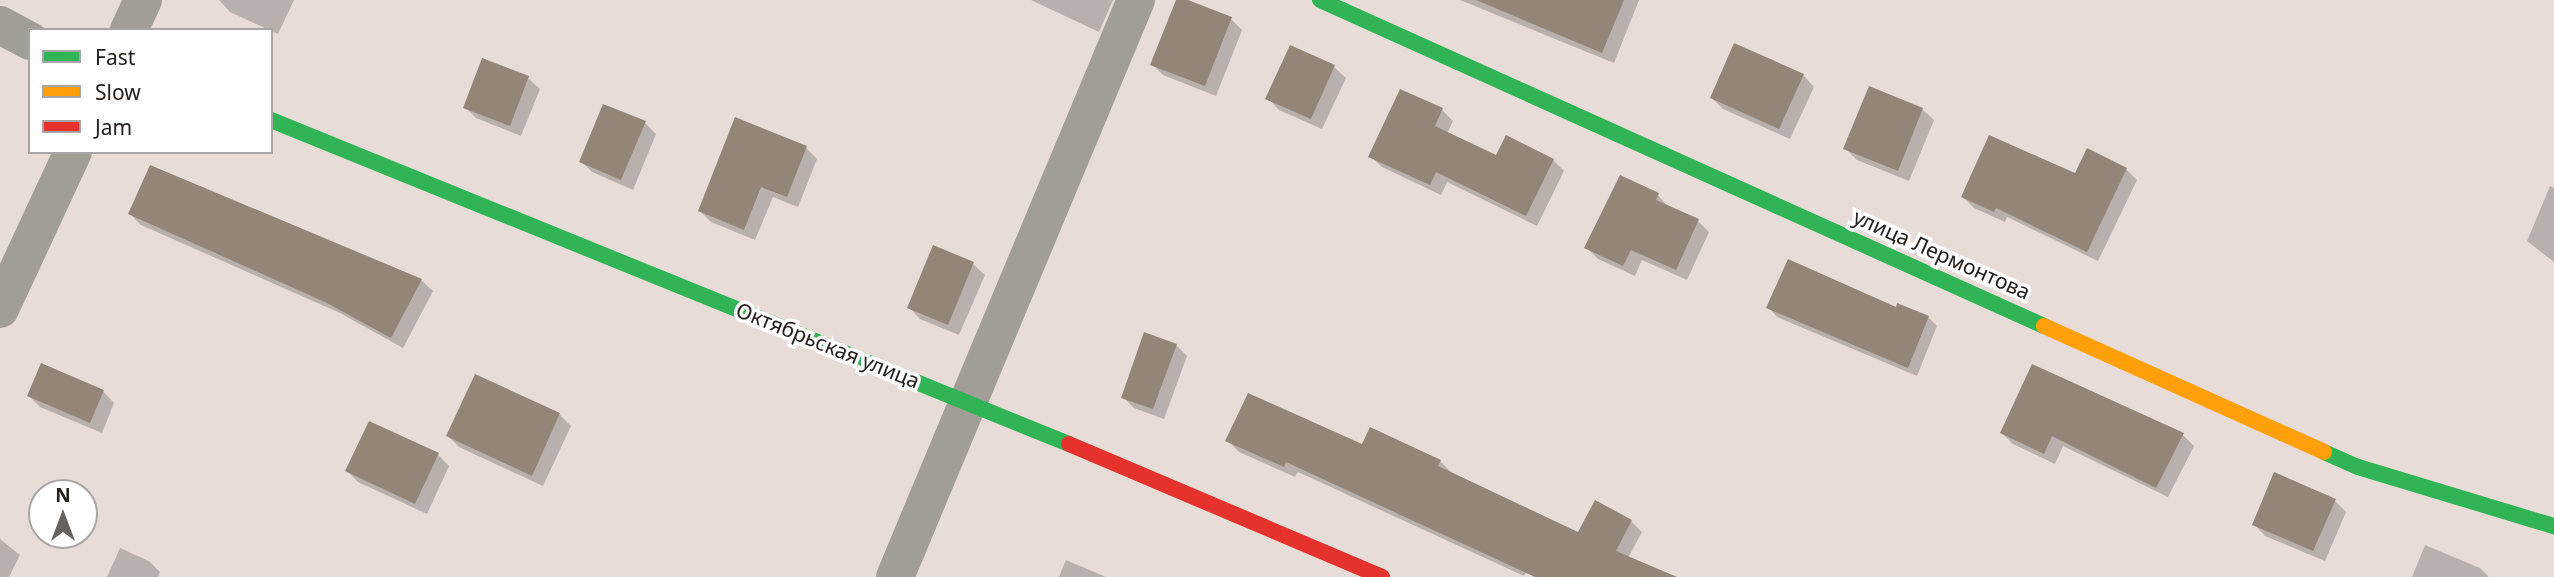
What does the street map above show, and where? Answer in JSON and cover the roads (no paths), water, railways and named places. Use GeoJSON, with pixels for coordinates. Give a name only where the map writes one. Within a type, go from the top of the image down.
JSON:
{"type":"FeatureCollection","features":[{"type":"Feature","properties":{"kind":"street"},"geometry":{"type":"LineString","coordinates":[[131,28],[143,0]]}},
{"type":"Feature","properties":{"kind":"street"},"geometry":{"type":"LineString","coordinates":[[895,577],[1136,0]]}},
{"type":"Feature","properties":{"kind":"street","name":"улица Лермонтова"},"geometry":{"type":"LineString","coordinates":[[1320,0],[2358,467],[2554,527]]}},
{"type":"Feature","properties":{"kind":"street"},"geometry":{"type":"LineString","coordinates":[[0,25],[28,40]]}},
{"type":"Feature","properties":{"kind":"street","name":"Октябрьская улица"},"geometry":{"type":"LineString","coordinates":[[273,121],[968,401],[1382,577]]}},
{"type":"Feature","properties":{"kind":"street"},"geometry":{"type":"LineString","coordinates":[[0,309],[72,154]]}}]}
